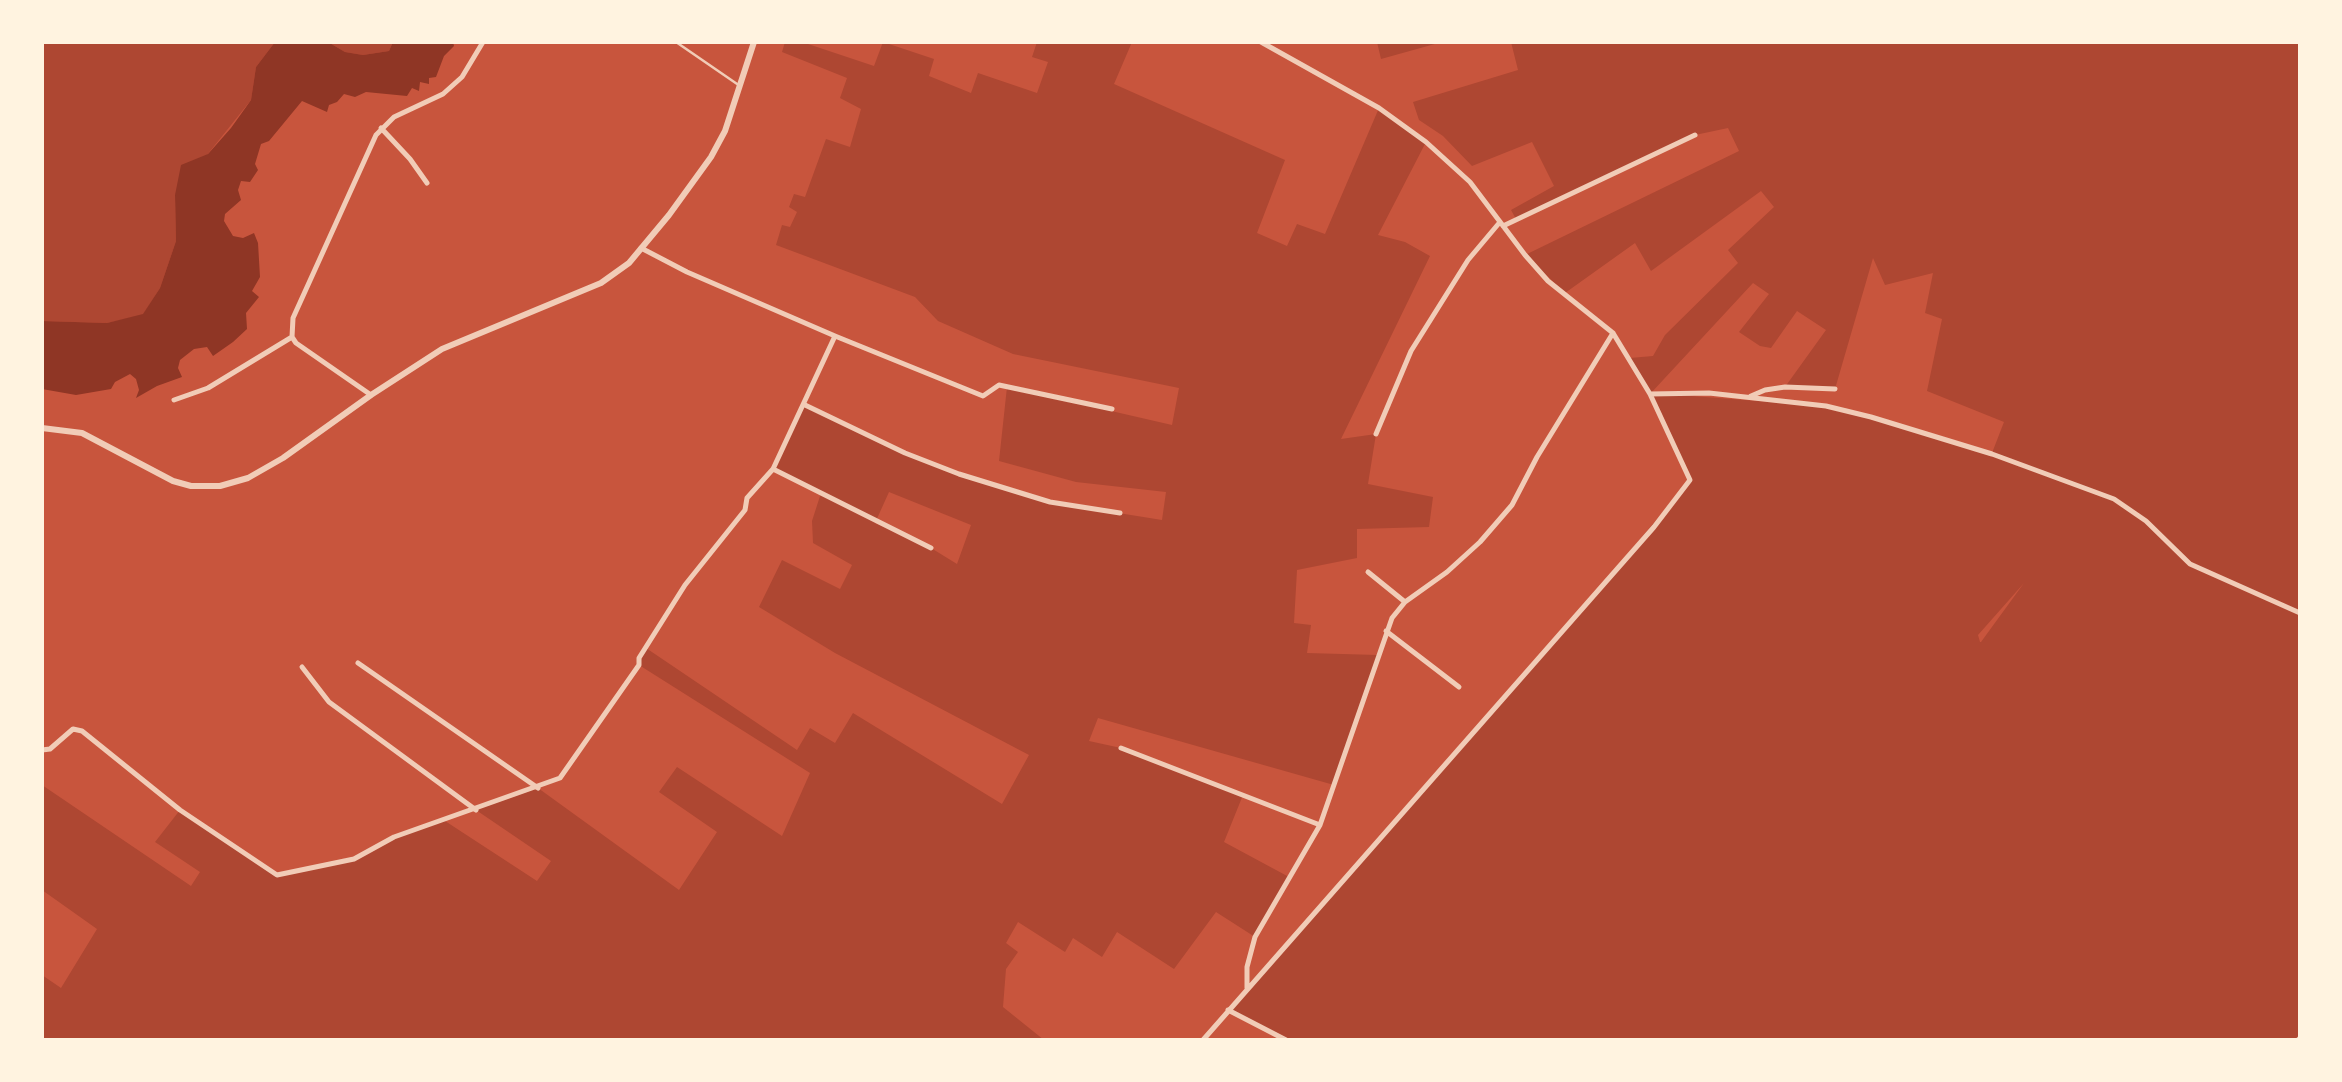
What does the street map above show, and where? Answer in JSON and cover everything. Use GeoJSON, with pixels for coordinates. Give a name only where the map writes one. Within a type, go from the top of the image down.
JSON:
{"type":"FeatureCollection","features":[{"type":"Feature","properties":{"kind":"street"},"geometry":{"type":"LineString","coordinates":[[371,395],[296,343],[292,337],[293,318],[360,165],[381,128],[394,117],[443,94],[462,77],[483,42]]}},
{"type":"Feature","properties":{"kind":"street"},"geometry":{"type":"LineString","coordinates":[[42,428],[82,433],[173,481],[191,486],[220,486],[248,478],[284,458],[371,395],[442,349],[601,283],[629,263],[711,157],[724,131],[754,42]]}},
{"type":"Feature","properties":{"kind":"street"},"geometry":{"type":"LineString","coordinates":[[1203,1040],[1654,527],[1690,480],[1650,394],[1613,333],[1548,281],[1501,224],[1471,182],[1426,142],[1345,87],[1261,42]]}},
{"type":"Feature","properties":{"kind":"street"},"geometry":{"type":"LineString","coordinates":[[381,128],[410,159],[427,183]]}},
{"type":"Feature","properties":{"kind":"street"},"geometry":{"type":"LineString","coordinates":[[1376,434],[1411,351],[1468,260],[1501,224],[1695,135]]}},
{"type":"Feature","properties":{"kind":"street"},"geometry":{"type":"LineString","coordinates":[[642,248],[687,272],[835,337],[983,396],[999,385],[1112,410]]}},
{"type":"Feature","properties":{"kind":"street"},"geometry":{"type":"LineString","coordinates":[[1247,989],[1247,967],[1255,937],[1320,825],[1386,631],[1405,602],[1447,572],[1496,525],[1512,505],[1537,457],[1613,333]]}},
{"type":"Feature","properties":{"kind":"street"},"geometry":{"type":"LineString","coordinates":[[174,400],[208,388],[292,337]]}},
{"type":"Feature","properties":{"kind":"street"},"geometry":{"type":"LineString","coordinates":[[42,750],[50,749],[73,729],[77,729],[180,810],[277,875],[336,865],[354,859],[394,837],[560,778],[639,665],[639,658],[685,585],[745,510],[747,498],[773,470],[806,405],[835,337]]}},
{"type":"Feature","properties":{"kind":"street"},"geometry":{"type":"LineString","coordinates":[[1748,397],[1765,390],[1785,387],[1835,389]]}},
{"type":"Feature","properties":{"kind":"street"},"geometry":{"type":"LineString","coordinates":[[1650,394],[1709,393],[1826,406],[1871,417],[2066,480],[2114,499],[2146,520],[2190,564],[2300,614]]}},
{"type":"Feature","properties":{"kind":"street"},"geometry":{"type":"LineString","coordinates":[[806,405],[905,453],[959,474],[1050,502],[1121,513]]}},
{"type":"Feature","properties":{"kind":"street"},"geometry":{"type":"LineString","coordinates":[[773,470],[931,548]]}},
{"type":"Feature","properties":{"kind":"street"},"geometry":{"type":"LineString","coordinates":[[1368,572],[1405,602]]}},
{"type":"Feature","properties":{"kind":"street"},"geometry":{"type":"LineString","coordinates":[[1386,631],[1459,687]]}},
{"type":"Feature","properties":{"kind":"street"},"geometry":{"type":"LineString","coordinates":[[358,663],[538,788]]}},
{"type":"Feature","properties":{"kind":"street"},"geometry":{"type":"LineString","coordinates":[[302,667],[329,702],[476,810]]}},
{"type":"Feature","properties":{"kind":"street"},"geometry":{"type":"LineString","coordinates":[[1121,748],[1320,825]]}},
{"type":"Feature","properties":{"kind":"street"},"geometry":{"type":"LineString","coordinates":[[1228,1010],[1286,1040]]}},
{"type":"Feature","properties":{"kind":"lane"},"geometry":{"type":"LineString","coordinates":[[676,42],[740,86]]}},
{"type":"Feature","properties":{"kind":"shaded area"},"geometry":{"type":"Polygon","coordinates":[[[42,42],[275,42],[256,67],[251,100],[175,195],[176,241],[160,288],[143,315],[107,323],[42,321],[42,42]]]}},
{"type":"Feature","properties":{"kind":"shaded area"},"geometry":{"type":"Polygon","coordinates":[[[275,42],[328,42],[345,52],[363,55],[389,51],[393,42],[453,42],[454,46],[444,56],[436,77],[429,78],[429,84],[420,82],[419,91],[412,88],[407,96],[366,92],[355,97],[344,94],[337,102],[329,105],[327,112],[302,101],[269,141],[261,144],[255,164],[258,170],[250,182],[241,181],[238,190],[241,200],[225,214],[224,221],[233,236],[243,238],[254,233],[258,243],[260,277],[252,291],[259,297],[246,313],[247,329],[233,342],[213,356],[207,347],[194,349],[180,360],[178,368],[182,377],[157,386],[136,398],[139,390],[136,379],[130,374],[115,382],[111,389],[76,395],[42,389],[42,321],[107,323],[143,314],[160,288],[176,241],[175,195],[181,165],[208,154],[231,128],[251,100],[256,67],[275,42]]]}},
{"type":"Feature","properties":{"kind":"shaded area"},"geometry":{"type":"Polygon","coordinates":[[[328,42],[393,42],[389,51],[363,55],[345,52],[328,42]]]}},
{"type":"Feature","properties":{"kind":"shaded area"},"geometry":{"type":"Polygon","coordinates":[[[785,42],[802,42],[874,66],[883,42],[934,59],[929,76],[971,93],[978,73],[1037,93],[1048,62],[1032,57],[1037,42],[1132,42],[1114,84],[1285,160],[1257,233],[1287,246],[1297,224],[1325,234],[1379,108],[1426,142],[1378,235],[1405,242],[1430,256],[1341,439],[1376,434],[1368,484],[1433,497],[1429,527],[1357,529],[1357,558],[1297,570],[1294,623],[1311,625],[1307,653],[1378,655],[1334,785],[1098,718],[1089,741],[1121,748],[1243,795],[1224,842],[1289,877],[1255,937],[1216,912],[1174,969],[1117,932],[1102,957],[1073,938],[1065,952],[1018,922],[1006,943],[1018,952],[1006,969],[1003,1007],[1044,1040],[42,1040],[42,975],[61,988],[97,929],[42,890],[42,785],[191,886],[200,872],[155,842],[180,810],[274,875],[336,865],[354,859],[394,837],[442,819],[537,881],[551,861],[476,810],[538,788],[679,890],[717,832],[659,792],[677,767],[782,836],[810,773],[639,665],[646,648],[797,750],[810,728],[835,743],[853,713],[1002,804],[1029,755],[835,653],[759,607],[782,560],[840,589],[852,565],[813,543],[812,521],[821,493],[773,469],[805,405],[930,464],[1050,502],[1162,520],[1166,492],[1076,482],[999,461],[1007,387],[1172,425],[1179,388],[1013,354],[938,321],[915,297],[776,245],[782,225],[790,227],[797,212],[789,207],[794,194],[805,197],[826,139],[850,147],[861,109],[840,98],[847,78],[782,52],[785,42]],[[889,492],[875,523],[931,548],[957,564],[971,525],[889,492]]]}},
{"type":"Feature","properties":{"kind":"shaded area"},"geometry":{"type":"Polygon","coordinates":[[[1377,42],[1442,42],[1381,59],[1377,42]]]}},
{"type":"Feature","properties":{"kind":"shaded area"},"geometry":{"type":"Polygon","coordinates":[[[1511,42],[2300,42],[2300,1040],[1286,1040],[1228,1010],[1542,655],[1690,480],[1630,358],[1653,356],[1665,335],[1738,263],[1728,250],[1774,207],[1761,191],[1651,271],[1635,243],[1565,293],[1525,255],[1739,151],[1728,128],[1695,135],[1516,219],[1511,210],[1554,186],[1532,142],[1472,166],[1443,136],[1419,120],[1413,102],[1518,70],[1511,42]],[[1873,258],[1835,389],[1785,387],[1826,330],[1797,311],[1771,348],[1760,346],[1739,332],[1769,294],[1753,283],[1651,393],[1826,406],[1992,453],[2004,422],[1927,391],[1942,319],[1925,313],[1933,273],[1885,285],[1873,258]],[[2024,583],[1978,635],[1980,642],[1981,642],[2024,583]]]}}]}
